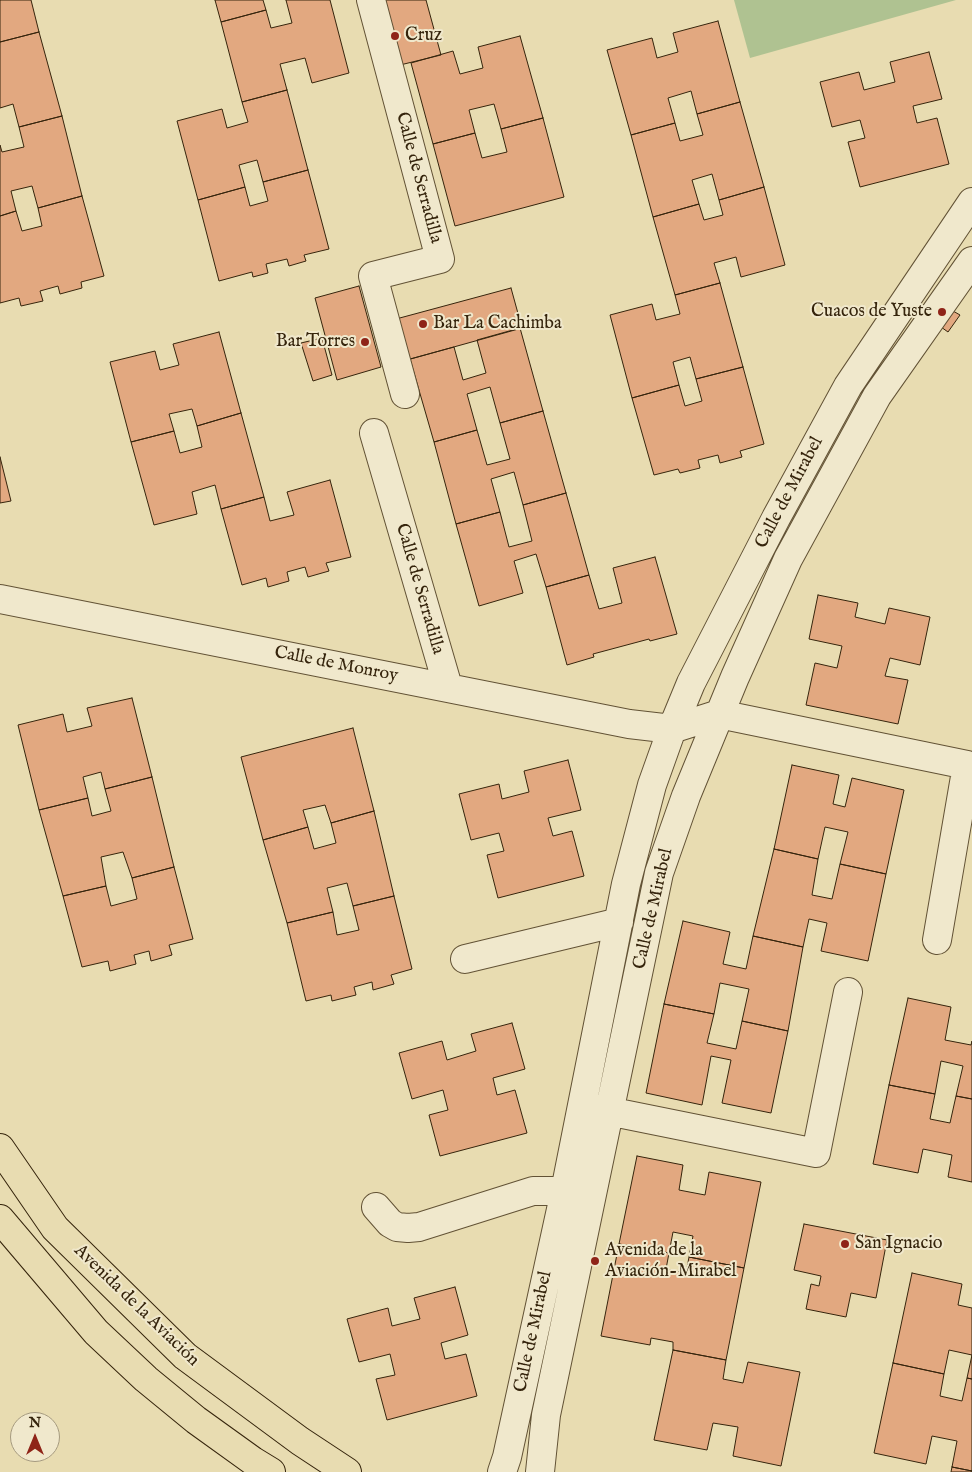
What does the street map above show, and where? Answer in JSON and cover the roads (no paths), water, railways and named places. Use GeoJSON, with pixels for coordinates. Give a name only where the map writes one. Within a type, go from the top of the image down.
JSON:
{"type":"FeatureCollection","features":[{"type":"Feature","properties":{"kind":"main road","name":"Avenida de la Aviación"},"geometry":{"type":"LineString","coordinates":[[0,1148],[55,1228],[185,1356],[300,1441],[347,1472]]}},
{"type":"Feature","properties":{"kind":"main road"},"geometry":{"type":"LineString","coordinates":[[0,1219],[110,1346],[146,1379],[196,1420],[253,1462],[271,1472]]}},
{"type":"Feature","properties":{"kind":"street","name":"Calle de Serradilla"},"geometry":{"type":"LineString","coordinates":[[370,0],[440,259],[373,276],[404,394]]}},
{"type":"Feature","properties":{"kind":"street","name":"Calle de Mirabel"},"geometry":{"type":"LineString","coordinates":[[502,1472],[507,1457],[565,1191],[626,884],[652,785],[672,729],[692,683],[800,472],[852,380],[972,202]]}},
{"type":"Feature","properties":{"kind":"street","name":"Calle de Mirabel"},"geometry":{"type":"LineString","coordinates":[[928,267],[956,262],[972,262]]}},
{"type":"Feature","properties":{"kind":"street","name":"Calle de Mirabel"},"geometry":{"type":"LineString","coordinates":[[545,1468],[546,1416],[659,873],[686,796],[761,616],[788,559],[877,396],[972,262]]}},
{"type":"Feature","properties":{"kind":"street","name":"Calle de Serradilla"},"geometry":{"type":"LineString","coordinates":[[374,433],[448,687]]}},
{"type":"Feature","properties":{"kind":"street","name":"Calle de Monroy"},"geometry":{"type":"LineString","coordinates":[[0,599],[629,724],[672,729]]}},
{"type":"Feature","properties":{"kind":"street"},"geometry":{"type":"LineString","coordinates":[[672,729],[719,714],[967,765],[937,940]]}},
{"type":"Feature","properties":{"kind":"street","name":"Calle de Mirabel"},"geometry":{"type":"LineString","coordinates":[[466,959],[619,922]]}},
{"type":"Feature","properties":{"kind":"street"},"geometry":{"type":"LineString","coordinates":[[582,1106],[816,1153],[848,992]]}},
{"type":"Feature","properties":{"kind":"street"},"geometry":{"type":"LineString","coordinates":[[376,1207],[390,1223],[397,1227],[408,1228],[419,1227],[533,1191],[565,1191],[593,1196]]}},
{"type":"Feature","properties":{"kind":"place","name":"Cruz"},"geometry":{"type":"Point","coordinates":[395,36]}},
{"type":"Feature","properties":{"kind":"place","name":"Cuacos de Yuste"},"geometry":{"type":"Point","coordinates":[942,312]}},
{"type":"Feature","properties":{"kind":"place","name":"Bar La Cachimba"},"geometry":{"type":"Point","coordinates":[423,324]}},
{"type":"Feature","properties":{"kind":"place","name":"Bar Torres"},"geometry":{"type":"Point","coordinates":[365,342]}},
{"type":"Feature","properties":{"kind":"place","name":"San Ignacio"},"geometry":{"type":"Point","coordinates":[845,1244]}},
{"type":"Feature","properties":{"kind":"place","name":"Avenida de la Aviación-Mirabel"},"geometry":{"type":"Point","coordinates":[595,1261]}}]}
